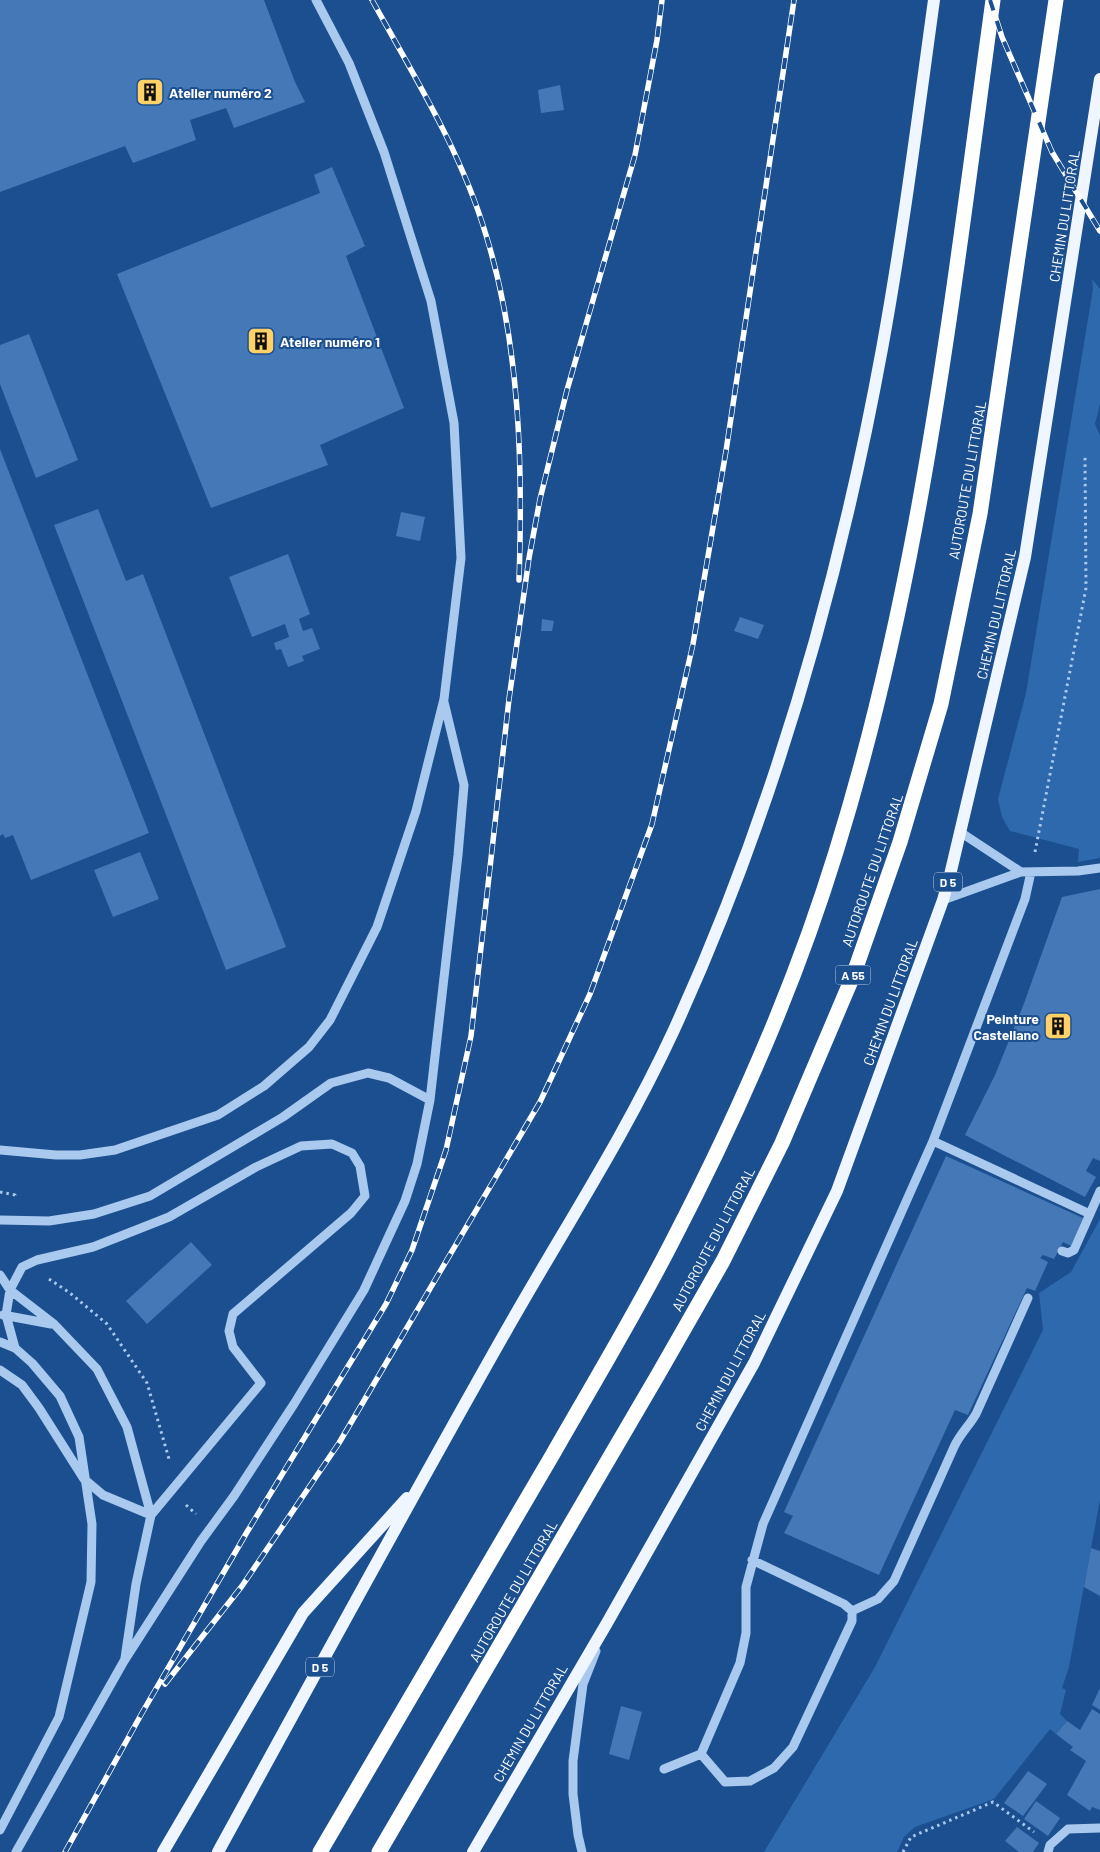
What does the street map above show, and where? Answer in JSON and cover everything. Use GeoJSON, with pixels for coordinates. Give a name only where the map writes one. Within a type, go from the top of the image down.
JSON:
{"type":"FeatureCollection","features":[{"type":"Feature","properties":{"kind":"highway"},"geometry":{"type":"LineString","coordinates":[[320,1852],[607,1360],[671,1244],[725,1134],[775,1023],[810,932],[848,813],[873,718],[920,497],[943,359],[993,0]]}},
{"type":"Feature","properties":{"kind":"highway","name":"AUTOROUTE DU LITTORAL"},"geometry":{"type":"LineString","coordinates":[[379,1852],[723,1261],[782,1143],[853,976],[900,842],[945,685],[980,514],[1056,0]]}},
{"type":"Feature","properties":{"kind":"main road"},"geometry":{"type":"LineString","coordinates":[[163,1852],[303,1613],[422,1481],[508,1328],[630,1120],[673,1031],[719,923],[761,811],[786,736],[824,610],[856,479],[882,348],[906,202],[934,0]]}},
{"type":"Feature","properties":{"kind":"main road","name":"CHEMIN DU LITTORAL"},"geometry":{"type":"LineString","coordinates":[[473,1852],[607,1623],[754,1363],[836,1191],[942,900],[960,832],[1025,557],[1100,79]]}},
{"type":"Feature","properties":{"kind":"main road","name":"D 5"},"geometry":{"type":"LineString","coordinates":[[218,1852],[422,1481]]}},
{"type":"Feature","properties":{"kind":"street"},"geometry":{"type":"LineString","coordinates":[[0,1150],[56,1156],[115,1150],[218,1116],[264,1086],[309,1047],[330,1020],[377,927],[416,811],[444,699],[461,558],[454,423],[431,301],[384,152],[349,63],[316,0]]}},
{"type":"Feature","properties":{"kind":"street"},"geometry":{"type":"LineString","coordinates":[[16,1852],[124,1661],[201,1541],[234,1496],[294,1404],[364,1290],[405,1201],[417,1164],[430,1100],[458,855],[464,785],[444,699]]}},
{"type":"Feature","properties":{"kind":"street"},"geometry":{"type":"LineString","coordinates":[[960,832],[1026,872]]}},
{"type":"Feature","properties":{"kind":"street"},"geometry":{"type":"LineString","coordinates":[[942,900],[1026,872],[1078,871],[1100,868]]}},
{"type":"Feature","properties":{"kind":"street"},"geometry":{"type":"LineString","coordinates":[[664,1769],[701,1754],[740,1663],[746,1633],[746,1587],[763,1524],[933,1141],[1025,900],[1026,872]]}},
{"type":"Feature","properties":{"kind":"street"},"geometry":{"type":"LineString","coordinates":[[0,1220],[49,1221],[94,1214],[150,1196],[283,1117],[331,1083],[368,1073],[389,1078],[430,1100]]}},
{"type":"Feature","properties":{"kind":"street"},"geometry":{"type":"LineString","coordinates":[[933,1141],[1090,1214]]}},
{"type":"Feature","properties":{"kind":"street"},"geometry":{"type":"LineString","coordinates":[[5,1289],[22,1267],[37,1260],[93,1246],[169,1217],[256,1167],[301,1146],[332,1144],[352,1153],[360,1166],[365,1196],[351,1214],[232,1314],[229,1331],[233,1347],[261,1383],[151,1515]]}},
{"type":"Feature","properties":{"kind":"street"},"geometry":{"type":"LineString","coordinates":[[1062,1251],[1068,1253],[1074,1250],[1100,1191]]}},
{"type":"Feature","properties":{"kind":"street"},"geometry":{"type":"LineString","coordinates":[[0,1275],[5,1289],[3,1315],[15,1348]]}},
{"type":"Feature","properties":{"kind":"street"},"geometry":{"type":"LineString","coordinates":[[5,1289],[54,1324],[98,1370],[127,1427],[151,1515],[136,1584],[124,1661]]}},
{"type":"Feature","properties":{"kind":"street"},"geometry":{"type":"LineString","coordinates":[[852,1611],[878,1599],[894,1581],[954,1447],[960,1435],[969,1426],[976,1414],[1028,1298]]}},
{"type":"Feature","properties":{"kind":"street"},"geometry":{"type":"LineString","coordinates":[[3,1315],[54,1324]]}},
{"type":"Feature","properties":{"kind":"street"},"geometry":{"type":"LineString","coordinates":[[0,1342],[15,1348],[32,1363],[60,1396],[79,1437],[92,1524],[91,1582],[59,1717],[0,1830]]}},
{"type":"Feature","properties":{"kind":"street"},"geometry":{"type":"LineString","coordinates":[[0,1370],[22,1385],[40,1408],[84,1479],[103,1495],[151,1515]]}},
{"type":"Feature","properties":{"kind":"street"},"geometry":{"type":"LineString","coordinates":[[701,1754],[725,1782],[750,1781],[774,1768],[793,1747],[852,1621],[852,1611],[844,1604],[752,1560]]}},
{"type":"Feature","properties":{"kind":"street"},"geometry":{"type":"LineString","coordinates":[[582,1852],[573,1794],[573,1761],[583,1684],[607,1623]]}},
{"type":"Feature","properties":{"kind":"street"},"geometry":{"type":"LineString","coordinates":[[1049,1848],[1068,1829],[1100,1828]]}},
{"type":"Feature","properties":{"kind":"path"},"geometry":{"type":"LineString","coordinates":[[1026,872],[1086,588],[1085,457]]}},
{"type":"Feature","properties":{"kind":"path"},"geometry":{"type":"LineString","coordinates":[[903,1852],[911,1837],[993,1802],[1049,1848]]}},
{"type":"Feature","properties":{"kind":"shaded area"},"geometry":{"type":"Polygon","coordinates":[[[1092,279],[1100,289],[1100,404],[1095,424],[1100,435],[1100,858],[1078,862],[1079,849],[1010,831],[1002,817],[998,799],[1026,693],[1093,289],[1092,279]]]}},
{"type":"Feature","properties":{"kind":"shaded area"},"geometry":{"type":"Polygon","coordinates":[[[1100,1219],[1100,1500],[1069,1667],[1062,1688],[1066,1690],[1060,1714],[1067,1721],[1056,1734],[1050,1729],[994,1799],[915,1827],[904,1837],[897,1852],[764,1852],[875,1667],[1043,1330],[1039,1293],[1071,1272],[1100,1219]]]}},
{"type":"Feature","properties":{"kind":"building","name":"Atelier numéro 2"},"geometry":{"type":"Polygon","coordinates":[[[0,0],[264,0],[295,82],[305,102],[234,128],[226,108],[190,120],[196,140],[133,163],[125,146],[0,192],[0,0]]]}},
{"type":"Feature","properties":{"kind":"building"},"geometry":{"type":"Polygon","coordinates":[[[560,85],[564,110],[541,113],[538,90],[560,85]]]}},
{"type":"Feature","properties":{"kind":"building","name":"Atelier numéro 1"},"geometry":{"type":"Polygon","coordinates":[[[332,167],[365,246],[346,256],[404,408],[320,445],[328,465],[211,508],[117,274],[320,193],[314,175],[332,167]]]}},
{"type":"Feature","properties":{"kind":"building"},"geometry":{"type":"Polygon","coordinates":[[[29,334],[78,460],[36,478],[0,384],[0,345],[29,334]]]}},
{"type":"Feature","properties":{"kind":"building"},"geometry":{"type":"Polygon","coordinates":[[[0,449],[149,833],[31,880],[13,835],[5,838],[3,834],[0,836],[0,449]]]}},
{"type":"Feature","properties":{"kind":"building"},"geometry":{"type":"Polygon","coordinates":[[[98,509],[126,581],[143,574],[286,947],[226,970],[54,525],[98,509]]]}},
{"type":"Feature","properties":{"kind":"building"},"geometry":{"type":"Polygon","coordinates":[[[401,512],[425,517],[420,541],[396,536],[401,512]]]}},
{"type":"Feature","properties":{"kind":"building"},"geometry":{"type":"Polygon","coordinates":[[[288,554],[310,614],[299,619],[303,631],[312,628],[320,649],[302,656],[304,661],[288,667],[281,649],[276,650],[274,643],[289,637],[285,624],[252,637],[229,577],[288,554]]]}},
{"type":"Feature","properties":{"kind":"building"},"geometry":{"type":"Polygon","coordinates":[[[740,617],[764,625],[758,639],[734,631],[740,617]]]}},
{"type":"Feature","properties":{"kind":"building"},"geometry":{"type":"Polygon","coordinates":[[[542,619],[554,621],[552,631],[541,631],[542,619]]]}},
{"type":"Feature","properties":{"kind":"building"},"geometry":{"type":"Polygon","coordinates":[[[140,852],[159,899],[113,917],[94,870],[140,852]]]}},
{"type":"Feature","properties":{"kind":"building","name":"Peinture Castellano"},"geometry":{"type":"Polygon","coordinates":[[[1100,889],[1100,1161],[1093,1158],[1086,1171],[1096,1177],[1085,1197],[965,1135],[995,1075],[1023,1006],[1062,897],[1100,889]]]}},
{"type":"Feature","properties":{"kind":"building"},"geometry":{"type":"Polygon","coordinates":[[[946,1156],[1083,1218],[1071,1246],[1063,1242],[1054,1259],[1043,1255],[1040,1258],[1048,1262],[1035,1291],[1027,1288],[968,1415],[955,1410],[879,1575],[784,1533],[793,1516],[784,1512],[946,1156]]]}},
{"type":"Feature","properties":{"kind":"building"},"geometry":{"type":"Polygon","coordinates":[[[191,1242],[212,1265],[147,1324],[126,1301],[191,1242]]]}},
{"type":"Feature","properties":{"kind":"building"},"geometry":{"type":"Polygon","coordinates":[[[1091,1548],[1100,1551],[1100,1596],[1084,1587],[1091,1548]]]}},
{"type":"Feature","properties":{"kind":"building"},"geometry":{"type":"Polygon","coordinates":[[[1100,1688],[1100,1710],[1092,1705],[1100,1688]]]}},
{"type":"Feature","properties":{"kind":"building"},"geometry":{"type":"Polygon","coordinates":[[[621,1706],[642,1712],[629,1760],[609,1754],[621,1706]]]}},
{"type":"Feature","properties":{"kind":"building"},"geometry":{"type":"Polygon","coordinates":[[[1092,1709],[1100,1714],[1100,1810],[1092,1807],[1090,1811],[1067,1795],[1086,1761],[1070,1750],[1073,1747],[1056,1734],[1067,1721],[1080,1730],[1092,1709]]]}},
{"type":"Feature","properties":{"kind":"building"},"geometry":{"type":"Polygon","coordinates":[[[1028,1771],[1047,1784],[1023,1816],[1004,1803],[1028,1771]]]}},
{"type":"Feature","properties":{"kind":"building"},"geometry":{"type":"Polygon","coordinates":[[[1036,1801],[1060,1818],[1048,1836],[1024,1819],[1036,1801]]]}},
{"type":"Feature","properties":{"kind":"building"},"geometry":{"type":"Polygon","coordinates":[[[1017,1827],[1039,1843],[1033,1852],[1019,1852],[1005,1841],[1017,1827]]]}},
{"type":"Feature","properties":{"kind":"railway"},"geometry":{"type":"LineString","coordinates":[[372,0],[435,114],[464,174],[486,235],[497,277],[506,319],[517,406],[520,493],[519,580]]}},
{"type":"Feature","properties":{"kind":"railway"},"geometry":{"type":"LineString","coordinates":[[65,1852],[142,1713],[247,1532],[386,1304],[412,1250],[446,1150],[471,1036],[509,699],[529,558],[540,499],[567,390],[635,155],[657,40],[662,0]]}},
{"type":"Feature","properties":{"kind":"railway"},"geometry":{"type":"LineString","coordinates":[[165,1684],[242,1586],[339,1443],[540,1102],[590,994],[652,824],[693,644],[726,451],[794,0]]}},
{"type":"Feature","properties":{"kind":"railway"},"geometry":{"type":"LineString","coordinates":[[990,0],[1002,37],[1052,152],[1100,231]]}},
{"type":"Feature","properties":{"kind":"place","name":"Atelier numéro 2"},"geometry":{"type":"Point","coordinates":[150,92]}},
{"type":"Feature","properties":{"kind":"place","name":"Atelier numéro 1"},"geometry":{"type":"Point","coordinates":[261,341]}},
{"type":"Feature","properties":{"kind":"place","name":"Peinture Castellano"},"geometry":{"type":"Point","coordinates":[1058,1026]}}]}
